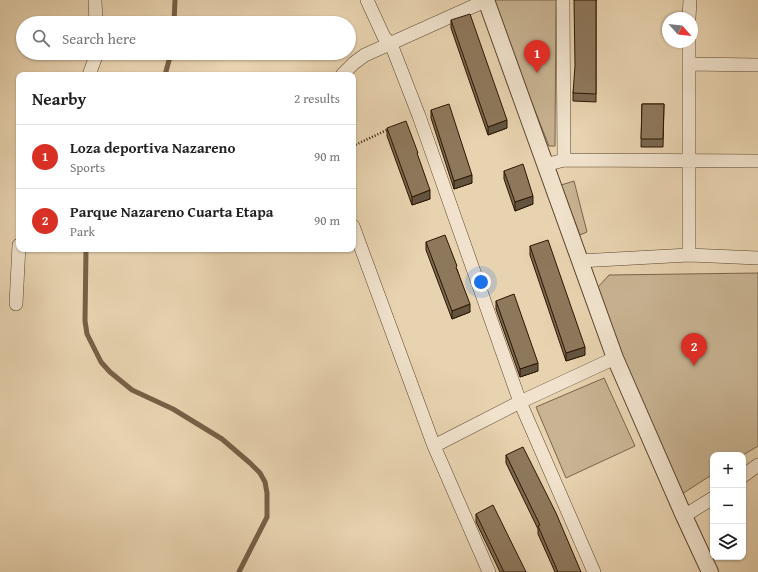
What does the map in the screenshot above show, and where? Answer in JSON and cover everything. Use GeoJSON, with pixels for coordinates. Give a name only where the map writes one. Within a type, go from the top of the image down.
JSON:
{"type":"FeatureCollection","features":[{"type":"Feature","properties":{"kind":"street"},"geometry":{"type":"LineString","coordinates":[[95,0],[96,16]]}},
{"type":"Feature","properties":{"kind":"street"},"geometry":{"type":"LineString","coordinates":[[367,0],[384,37],[391,44],[419,116],[520,402],[594,572]]}},
{"type":"Feature","properties":{"kind":"street"},"geometry":{"type":"LineString","coordinates":[[345,72],[365,55],[487,0],[579,261],[615,358],[710,572]]}},
{"type":"Feature","properties":{"kind":"street"},"geometry":{"type":"LineString","coordinates":[[563,0],[564,160]]}},
{"type":"Feature","properties":{"kind":"street"},"geometry":{"type":"LineString","coordinates":[[689,12],[690,0]]}},
{"type":"Feature","properties":{"kind":"street"},"geometry":{"type":"LineString","coordinates":[[689,48],[689,255]]}},
{"type":"Feature","properties":{"kind":"street"},"geometry":{"type":"LineString","coordinates":[[91,72],[95,60]]}},
{"type":"Feature","properties":{"kind":"street"},"geometry":{"type":"LineString","coordinates":[[689,64],[758,65]]}},
{"type":"Feature","properties":{"kind":"street"},"geometry":{"type":"LineString","coordinates":[[545,165],[564,160],[758,161]]}},
{"type":"Feature","properties":{"kind":"street"},"geometry":{"type":"LineString","coordinates":[[356,234],[434,446],[488,572]]}},
{"type":"Feature","properties":{"kind":"street"},"geometry":{"type":"LineString","coordinates":[[16,304],[19,252]]}},
{"type":"Feature","properties":{"kind":"street"},"geometry":{"type":"LineString","coordinates":[[579,261],[689,255],[758,258]]}},
{"type":"Feature","properties":{"kind":"street"},"geometry":{"type":"LineString","coordinates":[[434,446],[520,402],[615,358]]}},
{"type":"Feature","properties":{"kind":"street"},"geometry":{"type":"LineString","coordinates":[[746,474],[758,465]]}},
{"type":"Feature","properties":{"kind":"street"},"geometry":{"type":"LineString","coordinates":[[684,516],[710,500]]}},
{"type":"Feature","properties":{"kind":"path"},"geometry":{"type":"LineString","coordinates":[[356,145],[393,128]]}},
{"type":"Feature","properties":{"kind":"shaded area"},"geometry":{"type":"Polygon","coordinates":[[[491,0],[556,0],[555,146],[549,146],[491,0]]]}},
{"type":"Feature","properties":{"kind":"shaded area"},"geometry":{"type":"Polygon","coordinates":[[[574,181],[587,232],[580,235],[561,185],[574,181]]]}},
{"type":"Feature","properties":{"kind":"shaded area"},"geometry":{"type":"Polygon","coordinates":[[[758,273],[758,446],[746,453],[710,452],[710,476],[682,494],[621,353],[598,287],[609,275],[758,273]]]}},
{"type":"Feature","properties":{"kind":"shaded area"},"geometry":{"type":"Polygon","coordinates":[[[604,378],[635,446],[566,478],[536,407],[604,378]]]}},
{"type":"Feature","properties":{"kind":"building"},"geometry":{"type":"Polygon","coordinates":[[[574,0],[596,0],[596,94],[573,93],[575,66],[574,0]]]}},
{"type":"Feature","properties":{"kind":"building"},"geometry":{"type":"Polygon","coordinates":[[[470,14],[507,120],[488,127],[451,20],[470,14]]]}},
{"type":"Feature","properties":{"kind":"building"},"geometry":{"type":"Polygon","coordinates":[[[449,104],[472,175],[454,181],[431,110],[449,104]]]}},
{"type":"Feature","properties":{"kind":"building"},"geometry":{"type":"Polygon","coordinates":[[[642,104],[664,104],[663,139],[641,139],[642,104]]]}},
{"type":"Feature","properties":{"kind":"building"},"geometry":{"type":"Polygon","coordinates":[[[406,121],[430,190],[412,197],[387,128],[406,121]]]}},
{"type":"Feature","properties":{"kind":"building"},"geometry":{"type":"Polygon","coordinates":[[[523,164],[533,196],[515,202],[504,171],[523,164]]]}},
{"type":"Feature","properties":{"kind":"building"},"geometry":{"type":"Polygon","coordinates":[[[445,235],[470,304],[452,311],[426,242],[445,235]]]}},
{"type":"Feature","properties":{"kind":"building"},"geometry":{"type":"Polygon","coordinates":[[[548,240],[585,347],[566,353],[530,246],[548,240]]]}},
{"type":"Feature","properties":{"kind":"building"},"geometry":{"type":"Polygon","coordinates":[[[514,294],[538,363],[520,369],[496,301],[514,294]]]}},
{"type":"Feature","properties":{"kind":"building"},"geometry":{"type":"Polygon","coordinates":[[[523,447],[556,513],[581,572],[558,572],[538,526],[540,525],[506,455],[523,447]]]}},
{"type":"Feature","properties":{"kind":"building"},"geometry":{"type":"Polygon","coordinates":[[[493,505],[526,572],[504,572],[476,514],[493,505]]]}},
{"type":"Feature","properties":{"kind":"waterway"},"geometry":{"type":"LineString","coordinates":[[174,16],[175,0]]}},
{"type":"Feature","properties":{"kind":"waterway"},"geometry":{"type":"LineString","coordinates":[[166,72],[169,60]]}},
{"type":"Feature","properties":{"kind":"waterway"},"geometry":{"type":"LineString","coordinates":[[86,252],[85,321],[87,334],[101,362],[110,372],[132,390],[173,409],[222,439],[250,463],[260,473],[265,482],[267,493],[267,517],[239,572]]}},
{"type":"Feature","properties":{"kind":"place","name":"Loza deportiva Nazareno"},"geometry":{"type":"Point","coordinates":[537,73]}},
{"type":"Feature","properties":{"kind":"place","name":"Parque Nazareno Cuarta Etapa"},"geometry":{"type":"Point","coordinates":[694,366]}}]}
